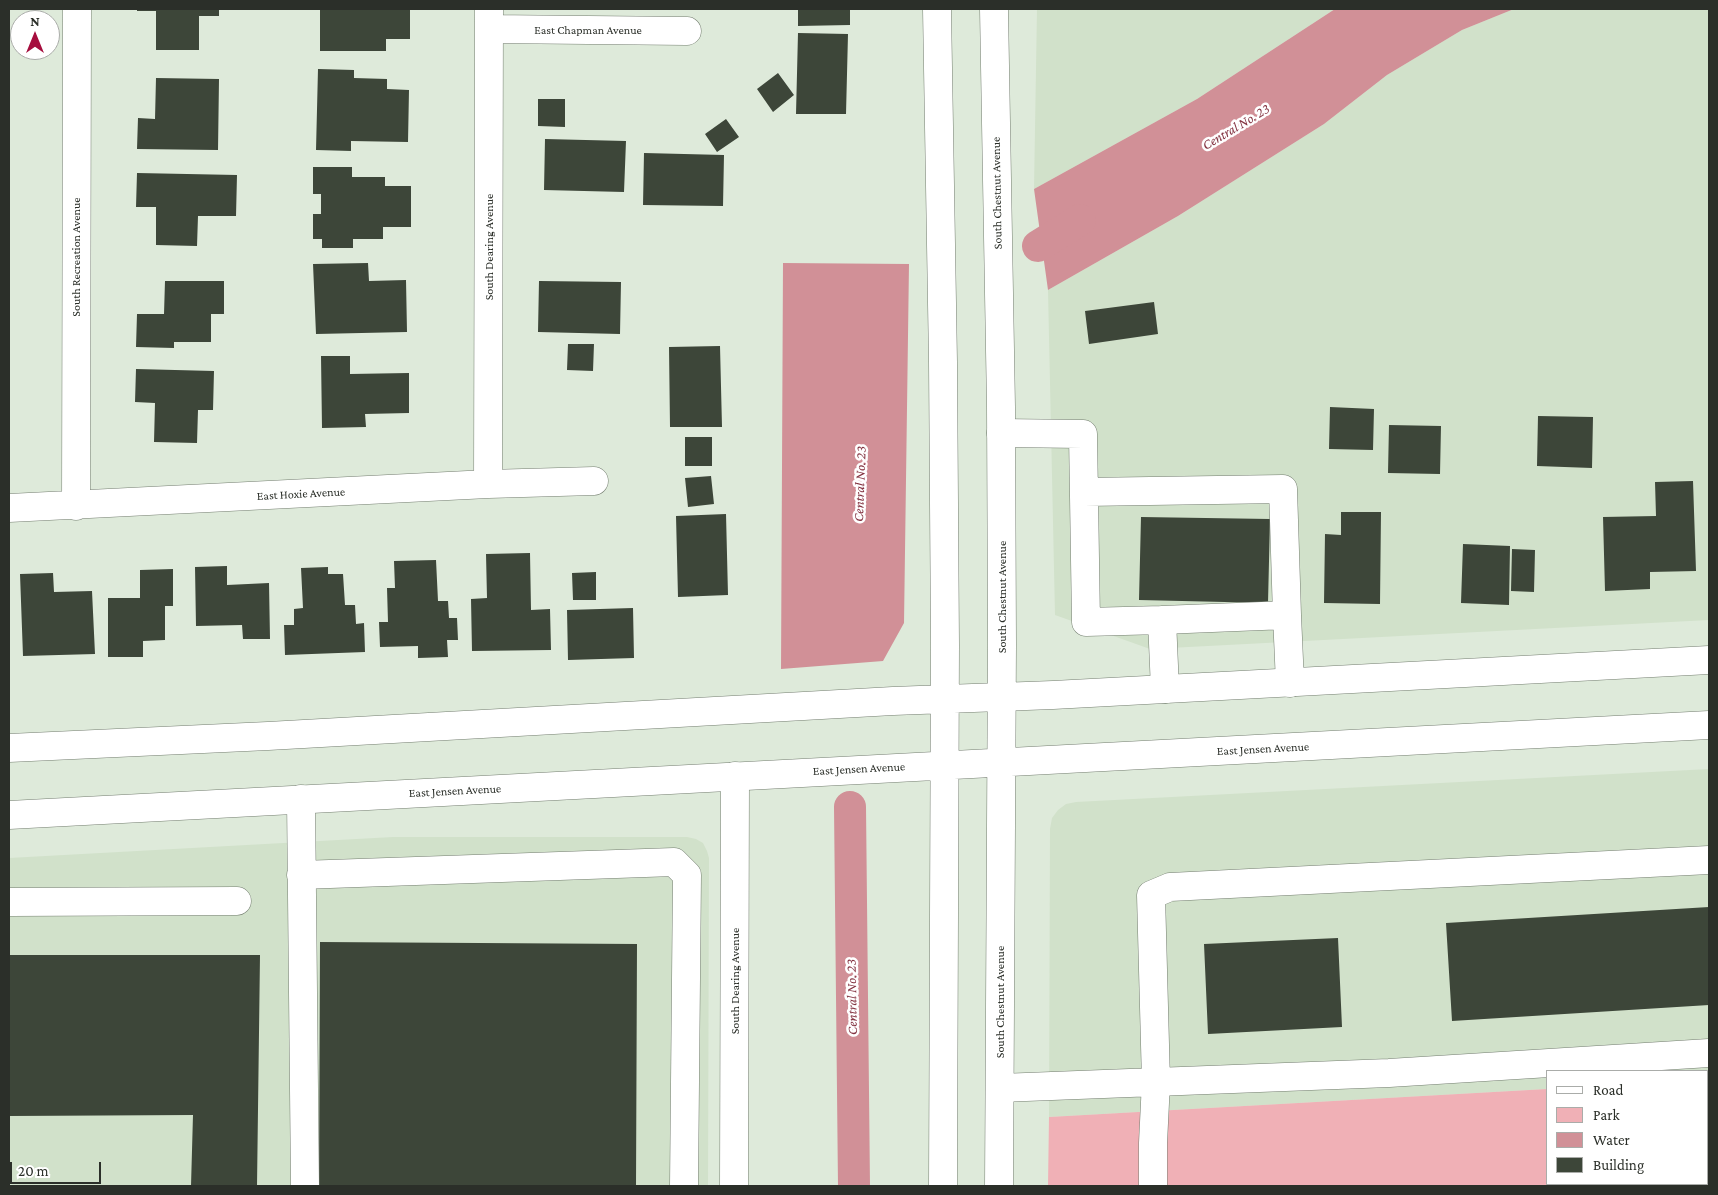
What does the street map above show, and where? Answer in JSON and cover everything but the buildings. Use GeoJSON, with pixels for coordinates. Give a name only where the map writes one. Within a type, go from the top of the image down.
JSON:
{"type":"FeatureCollection","features":[{"type":"Feature","properties":{"kind":"main road","name":"South Recreation Avenue"},"geometry":{"type":"LineString","coordinates":[[76,506],[77,9]]}},
{"type":"Feature","properties":{"kind":"main road"},"geometry":{"type":"LineString","coordinates":[[937,9],[944,362],[943,1186]]}},
{"type":"Feature","properties":{"kind":"main road","name":"South Chestnut Avenue"},"geometry":{"type":"LineString","coordinates":[[994,9],[1001,433],[1002,697],[999,1186]]}},
{"type":"Feature","properties":{"kind":"main road","name":"East Chapman Avenue"},"geometry":{"type":"LineString","coordinates":[[490,19],[687,31]]}},
{"type":"Feature","properties":{"kind":"main road","name":"South Dearing Avenue"},"geometry":{"type":"LineString","coordinates":[[488,484],[490,19]]}},
{"type":"Feature","properties":{"kind":"main road"},"geometry":{"type":"LineString","coordinates":[[1001,433],[1083,434],[1086,622],[1288,615]]}},
{"type":"Feature","properties":{"kind":"main road","name":"East Hoxie Avenue"},"geometry":{"type":"LineString","coordinates":[[9,508],[488,484],[594,481]]}},
{"type":"Feature","properties":{"kind":"main road"},"geometry":{"type":"LineString","coordinates":[[1084,492],[1283,489],[1290,683]]}},
{"type":"Feature","properties":{"kind":"main road"},"geometry":{"type":"LineString","coordinates":[[1162,620],[1165,689]]}},
{"type":"Feature","properties":{"kind":"main road"},"geometry":{"type":"LineString","coordinates":[[9,748],[1709,660]]}},
{"type":"Feature","properties":{"kind":"main road","name":"East Jensen Avenue"},"geometry":{"type":"LineString","coordinates":[[9,815],[1709,725]]}},
{"type":"Feature","properties":{"kind":"main road","name":"South Dearing Avenue"},"geometry":{"type":"LineString","coordinates":[[734,1186],[735,776]]}},
{"type":"Feature","properties":{"kind":"main road"},"geometry":{"type":"LineString","coordinates":[[301,799],[305,1186]]}},
{"type":"Feature","properties":{"kind":"main road"},"geometry":{"type":"LineString","coordinates":[[1153,1186],[1156,1082],[1152,895],[1170,887],[1709,860]]}},
{"type":"Feature","properties":{"kind":"main road"},"geometry":{"type":"LineString","coordinates":[[301,875],[674,862],[687,875],[684,1186]]}},
{"type":"Feature","properties":{"kind":"main road"},"geometry":{"type":"LineString","coordinates":[[9,902],[237,901]]}},
{"type":"Feature","properties":{"kind":"main road"},"geometry":{"type":"LineString","coordinates":[[1000,1088],[1399,1072],[1709,1054]]}},
{"type":"Feature","properties":{"kind":"main road"},"geometry":{"type":"LineString","coordinates":[[943,1108],[953,1186]]}},
{"type":"Feature","properties":{"kind":"shaded area"},"geometry":{"type":"Polygon","coordinates":[[[1037,9],[1335,9],[1197,99],[1034,189],[1037,9]]]}},
{"type":"Feature","properties":{"kind":"shaded area"},"geometry":{"type":"Polygon","coordinates":[[[1514,9],[1709,9],[1709,620],[1150,649],[1055,615],[1048,290],[1178,216],[1324,124],[1387,75],[1462,30],[1514,9]]]}},
{"type":"Feature","properties":{"kind":"shaded area"},"geometry":{"type":"Polygon","coordinates":[[[1709,769],[1709,1080],[1708,1070],[1546,1070],[1546,1089],[1049,1117],[1050,829],[1052,818],[1058,810],[1066,804],[1709,769]]]}},
{"type":"Feature","properties":{"kind":"shaded area"},"geometry":{"type":"Polygon","coordinates":[[[393,837],[687,837],[703,843],[709,858],[708,1186],[9,1186],[9,858],[393,837]]]}},
{"type":"Feature","properties":{"kind":"green space"},"geometry":{"type":"Polygon","coordinates":[[[1709,1080],[1709,1186],[1048,1186],[1049,1117],[1546,1089],[1546,1185],[1708,1185],[1709,1080]]]}},
{"type":"Feature","properties":{"kind":"water"},"geometry":{"type":"Polygon","coordinates":[[[1335,9],[1514,9],[1462,30],[1387,75],[1324,124],[1178,216],[1048,290],[1034,189],[1197,99],[1335,9]]]}},
{"type":"Feature","properties":{"kind":"water"},"geometry":{"type":"Polygon","coordinates":[[[783,263],[909,264],[904,623],[883,661],[781,669],[783,263]]]}},
{"type":"Feature","properties":{"kind":"waterway","name":"Central No. 23"},"geometry":{"type":"LineString","coordinates":[[1038,246],[1080,220]]}},
{"type":"Feature","properties":{"kind":"waterway","name":"Central No. 23"},"geometry":{"type":"LineString","coordinates":[[850,807],[854,1186]]}}]}
